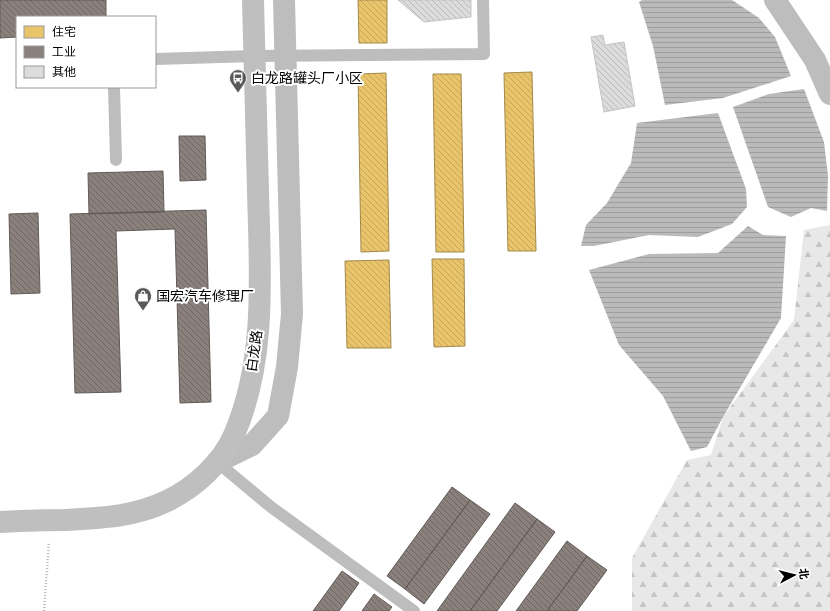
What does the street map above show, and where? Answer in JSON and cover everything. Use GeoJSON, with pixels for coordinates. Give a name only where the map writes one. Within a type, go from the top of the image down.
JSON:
{"type":"FeatureCollection","features":[{"type":"Feature","properties":{"kind":"street","name":"白龙路"},"geometry":{"type":"LineString","coordinates":[[0,522],[104,518],[126,515],[147,509],[168,501],[203,477],[217,462],[234,437],[246,402],[259,318],[260,272],[253,0]]}},
{"type":"Feature","properties":{"kind":"street"},"geometry":{"type":"LineString","coordinates":[[217,462],[252,445],[278,416],[287,367],[292,314],[284,0]]}},
{"type":"Feature","properties":{"kind":"street"},"geometry":{"type":"LineString","coordinates":[[776,0],[815,60],[830,94]]}},
{"type":"Feature","properties":{"kind":"lane"},"geometry":{"type":"LineString","coordinates":[[156,59],[285,55],[484,54],[483,0]]}},
{"type":"Feature","properties":{"kind":"lane"},"geometry":{"type":"LineString","coordinates":[[114,88],[116,160]]}},
{"type":"Feature","properties":{"kind":"lane"},"geometry":{"type":"LineString","coordinates":[[217,462],[271,507],[414,611]]}},
{"type":"Feature","properties":{"kind":"path"},"geometry":{"type":"LineString","coordinates":[[44,611],[51,520]]}},
{"type":"Feature","properties":{"kind":"green space"},"geometry":{"type":"Polygon","coordinates":[[[830,225],[830,611],[632,611],[632,558],[687,460],[711,455],[723,417],[794,320],[804,230],[830,225]]]}},
{"type":"Feature","properties":{"kind":"shaded area"},"geometry":{"type":"Polygon","coordinates":[[[642,0],[732,0],[759,18],[775,37],[791,76],[723,98],[665,105],[653,46],[639,2],[642,0]]]}},
{"type":"Feature","properties":{"kind":"shaded area"},"geometry":{"type":"Polygon","coordinates":[[[804,89],[824,142],[828,176],[827,211],[811,208],[791,217],[768,207],[733,107],[769,94],[804,89]]]}},
{"type":"Feature","properties":{"kind":"shaded area"},"geometry":{"type":"Polygon","coordinates":[[[718,113],[746,189],[747,207],[732,224],[698,237],[649,235],[594,246],[581,246],[586,225],[607,203],[631,163],[637,123],[718,113]]]}},
{"type":"Feature","properties":{"kind":"shaded area"},"geometry":{"type":"Polygon","coordinates":[[[748,226],[763,235],[786,236],[781,318],[707,447],[691,451],[663,396],[619,345],[589,270],[649,254],[718,253],[748,226]]]}},
{"type":"Feature","properties":{"kind":"building: 住宅"},"geometry":{"type":"Polygon","coordinates":[[[358,0],[387,0],[387,43],[359,43],[358,0]]]}},
{"type":"Feature","properties":{"kind":"building: 住宅"},"geometry":{"type":"Polygon","coordinates":[[[532,72],[536,251],[508,251],[504,73],[532,72]]]}},
{"type":"Feature","properties":{"kind":"building: 住宅"},"geometry":{"type":"Polygon","coordinates":[[[386,73],[389,251],[361,252],[358,74],[386,73]]]}},
{"type":"Feature","properties":{"kind":"building: 住宅"},"geometry":{"type":"Polygon","coordinates":[[[433,74],[461,74],[464,252],[436,252],[433,74]]]}},
{"type":"Feature","properties":{"kind":"building: 住宅"},"geometry":{"type":"Polygon","coordinates":[[[432,259],[464,259],[465,346],[434,347],[432,259]]]}},
{"type":"Feature","properties":{"kind":"building: 住宅"},"geometry":{"type":"Polygon","coordinates":[[[389,260],[391,348],[347,348],[345,261],[389,260]]]}},
{"type":"Feature","properties":{"kind":"building: 工业"},"geometry":{"type":"Polygon","coordinates":[[[0,0],[106,0],[106,16],[16,16],[16,37],[0,38],[0,0]]]}},
{"type":"Feature","properties":{"kind":"building: 工业"},"geometry":{"type":"Polygon","coordinates":[[[179,136],[205,136],[206,180],[180,181],[179,136]]]}},
{"type":"Feature","properties":{"kind":"building: 工业"},"geometry":{"type":"Polygon","coordinates":[[[163,171],[164,212],[89,214],[88,173],[163,171]]]}},
{"type":"Feature","properties":{"kind":"building: 工业"},"geometry":{"type":"Polygon","coordinates":[[[206,210],[211,402],[180,403],[175,229],[116,231],[121,392],[75,393],[70,214],[206,210]]]}},
{"type":"Feature","properties":{"kind":"building: 工业"},"geometry":{"type":"Polygon","coordinates":[[[38,213],[40,293],[11,294],[9,214],[38,213]]]}},
{"type":"Feature","properties":{"kind":"building: 工业"},"geometry":{"type":"Polygon","coordinates":[[[452,487],[470,500],[405,589],[387,576],[452,487]]]}},
{"type":"Feature","properties":{"kind":"building: 工业"},"geometry":{"type":"Polygon","coordinates":[[[470,500],[490,514],[424,604],[405,589],[470,500]]]}},
{"type":"Feature","properties":{"kind":"building: 工业"},"geometry":{"type":"Polygon","coordinates":[[[515,503],[537,519],[470,611],[437,611],[515,503]]]}},
{"type":"Feature","properties":{"kind":"building: 工业"},"geometry":{"type":"Polygon","coordinates":[[[537,519],[555,532],[497,611],[470,611],[537,519]]]}},
{"type":"Feature","properties":{"kind":"building: 工业"},"geometry":{"type":"Polygon","coordinates":[[[567,541],[587,556],[547,611],[516,611],[567,541]]]}},
{"type":"Feature","properties":{"kind":"building: 工业"},"geometry":{"type":"Polygon","coordinates":[[[587,556],[607,570],[577,611],[547,611],[587,556]]]}},
{"type":"Feature","properties":{"kind":"building: 工业"},"geometry":{"type":"Polygon","coordinates":[[[342,571],[359,583],[339,611],[313,611],[342,571]]]}},
{"type":"Feature","properties":{"kind":"building: 工业"},"geometry":{"type":"Polygon","coordinates":[[[374,594],[392,607],[389,611],[362,611],[374,594]]]}},
{"type":"Feature","properties":{"kind":"building: 其他"},"geometry":{"type":"Polygon","coordinates":[[[398,0],[471,0],[471,17],[424,22],[398,0]]]}},
{"type":"Feature","properties":{"kind":"building: 其他"},"geometry":{"type":"Polygon","coordinates":[[[603,35],[605,45],[624,42],[635,106],[604,112],[591,37],[603,35]]]}},
{"type":"Feature","properties":{"kind":"place","name":"白龙路罐头厂小区"},"geometry":{"type":"Point","coordinates":[238,93]}},
{"type":"Feature","properties":{"kind":"place","name":"国宏汽车修理厂"},"geometry":{"type":"Point","coordinates":[143,311]}}]}
